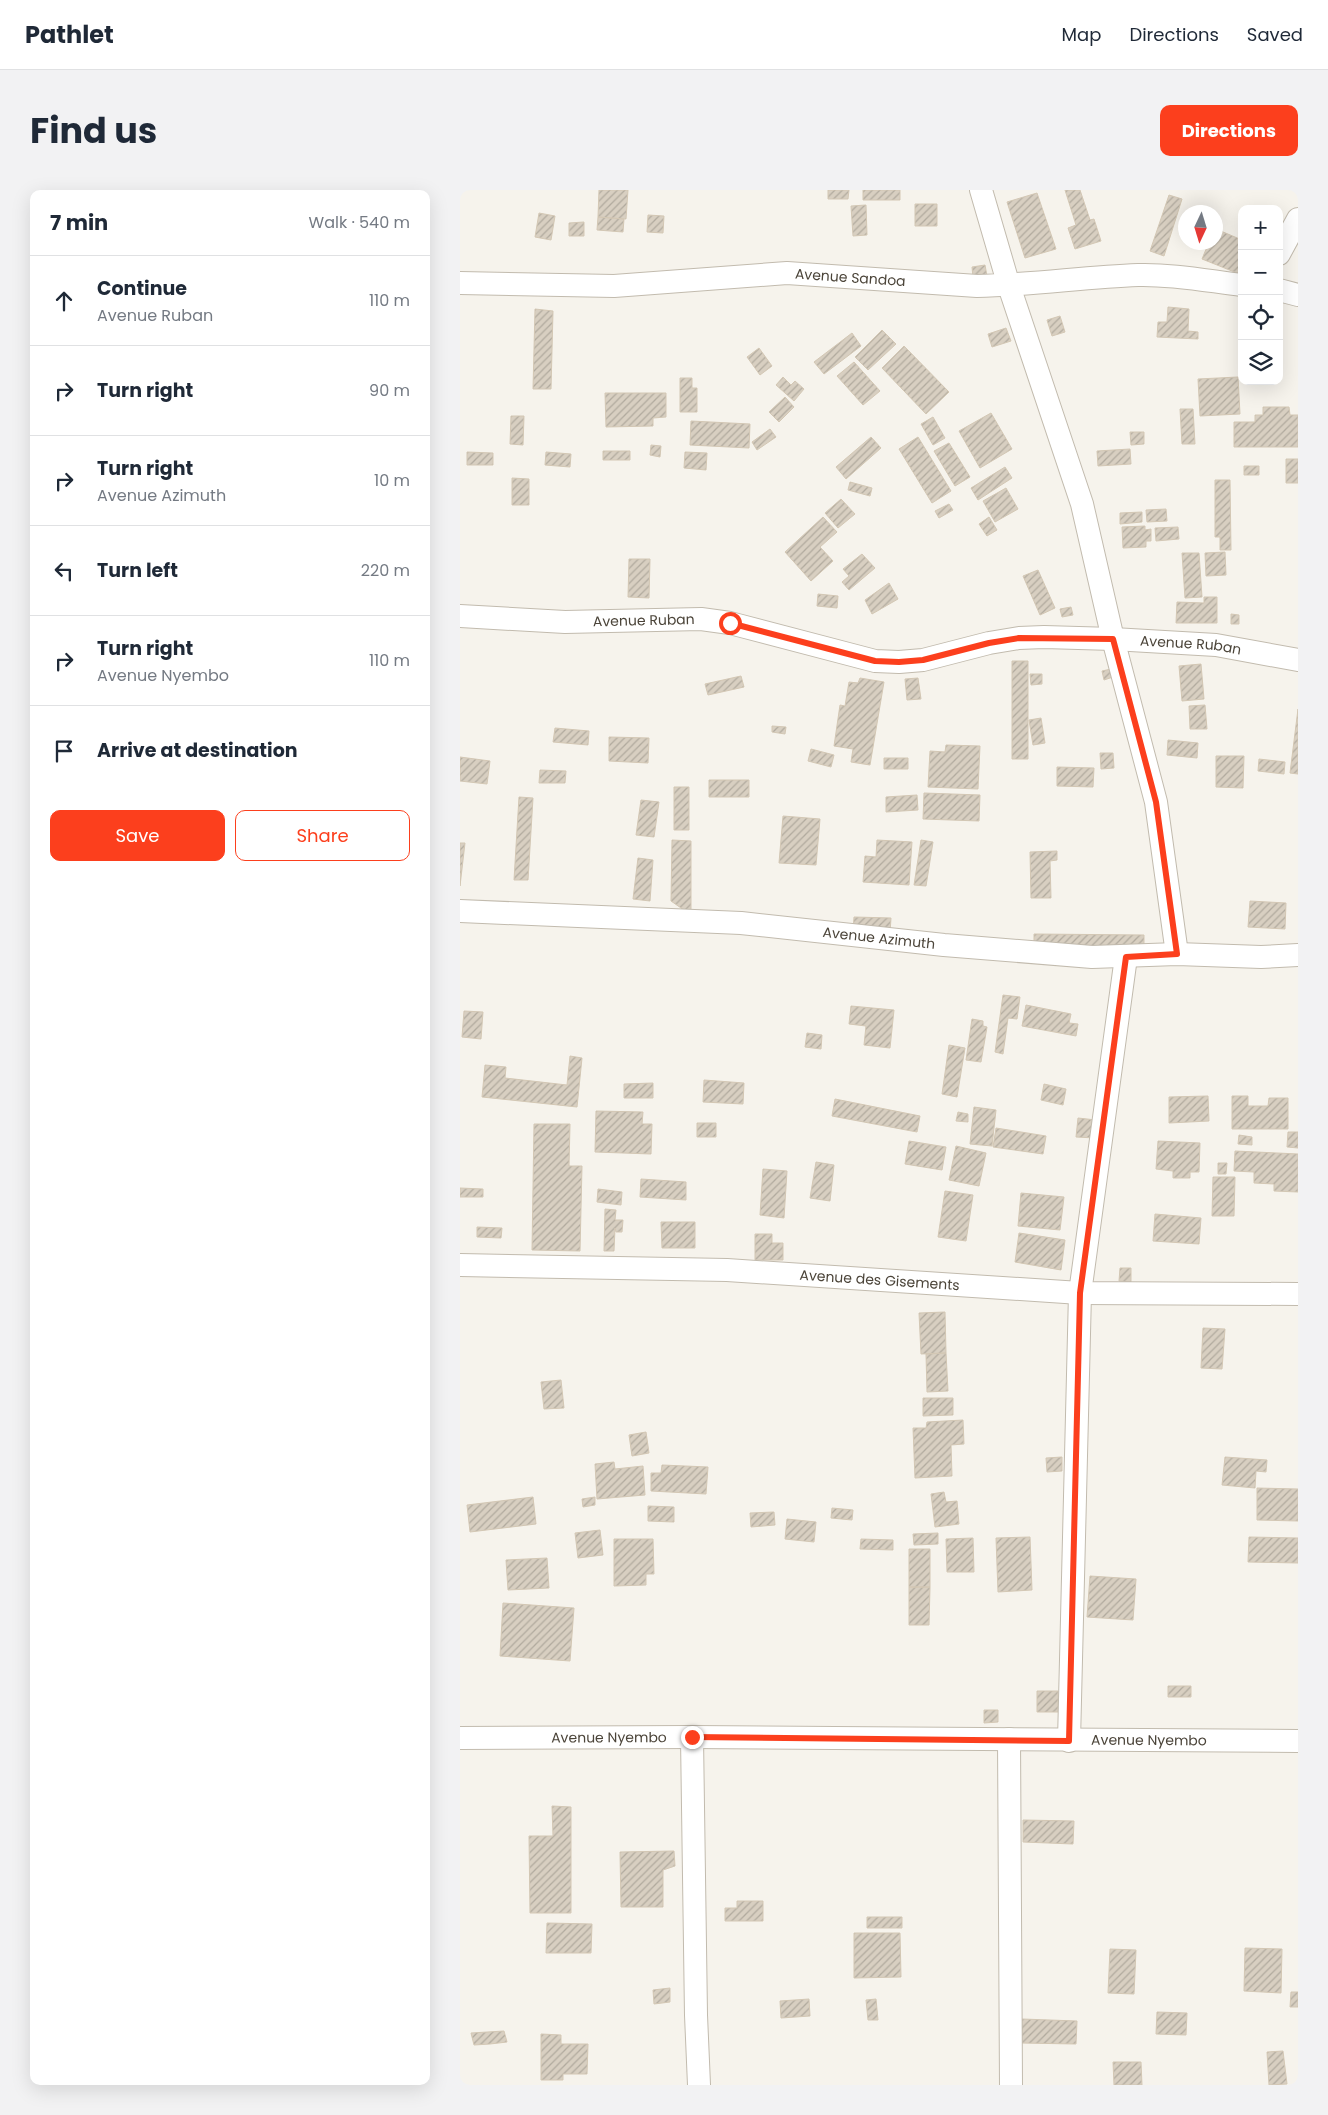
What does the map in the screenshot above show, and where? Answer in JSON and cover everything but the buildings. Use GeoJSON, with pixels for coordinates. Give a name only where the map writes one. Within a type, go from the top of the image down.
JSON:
{"type":"FeatureCollection","features":[{"type":"Feature","properties":{"kind":"street"},"geometry":{"type":"LineString","coordinates":[[981,190],[1009,286],[1082,504],[1113,639],[1156,802],[1177,954]]}},
{"type":"Feature","properties":{"kind":"street"},"geometry":{"type":"LineString","coordinates":[[1281,250],[1298,219]]}},
{"type":"Feature","properties":{"kind":"street","name":"Avenue Sandoa"},"geometry":{"type":"LineString","coordinates":[[460,283],[614,286],[787,273],[977,286],[1009,286],[1139,275],[1238,285]]}},
{"type":"Feature","properties":{"kind":"street"},"geometry":{"type":"LineString","coordinates":[[1283,291],[1298,295]]}},
{"type":"Feature","properties":{"kind":"street","name":"Avenue Ruban"},"geometry":{"type":"LineString","coordinates":[[460,616],[565,622],[701,619],[730,623],[875,661],[923,660],[989,643],[1019,638],[1113,639],[1216,645],[1298,660]]}},
{"type":"Feature","properties":{"kind":"street","name":"Avenue Azimuth"},"geometry":{"type":"LineString","coordinates":[[460,911],[708,921],[1092,957],[1177,954],[1261,957],[1298,956]]}},
{"type":"Feature","properties":{"kind":"street"},"geometry":{"type":"LineString","coordinates":[[1069,1741],[1080,1293],[1126,957]]}},
{"type":"Feature","properties":{"kind":"street","name":"Avenue des Gisements"},"geometry":{"type":"LineString","coordinates":[[460,1265],[727,1270],[1080,1293],[1298,1294]]}},
{"type":"Feature","properties":{"kind":"street"},"geometry":{"type":"LineString","coordinates":[[692,1737],[696,2015],[699,2085]]}},
{"type":"Feature","properties":{"kind":"street","name":"Avenue Nyembo"},"geometry":{"type":"LineString","coordinates":[[460,1738],[692,1737],[1069,1741],[1298,1741]]}},
{"type":"Feature","properties":{"kind":"street"},"geometry":{"type":"LineString","coordinates":[[1009,1739],[1011,2085]]}},
{"type":"Feature","properties":{"kind":"route"},"geometry":{"type":"LineString","coordinates":[[692,1737],[1069,1741],[1080,1293],[1126,957],[1177,954],[1156,802],[1113,639],[1019,638],[989,643],[923,660],[875,661],[730,623]]}}]}
